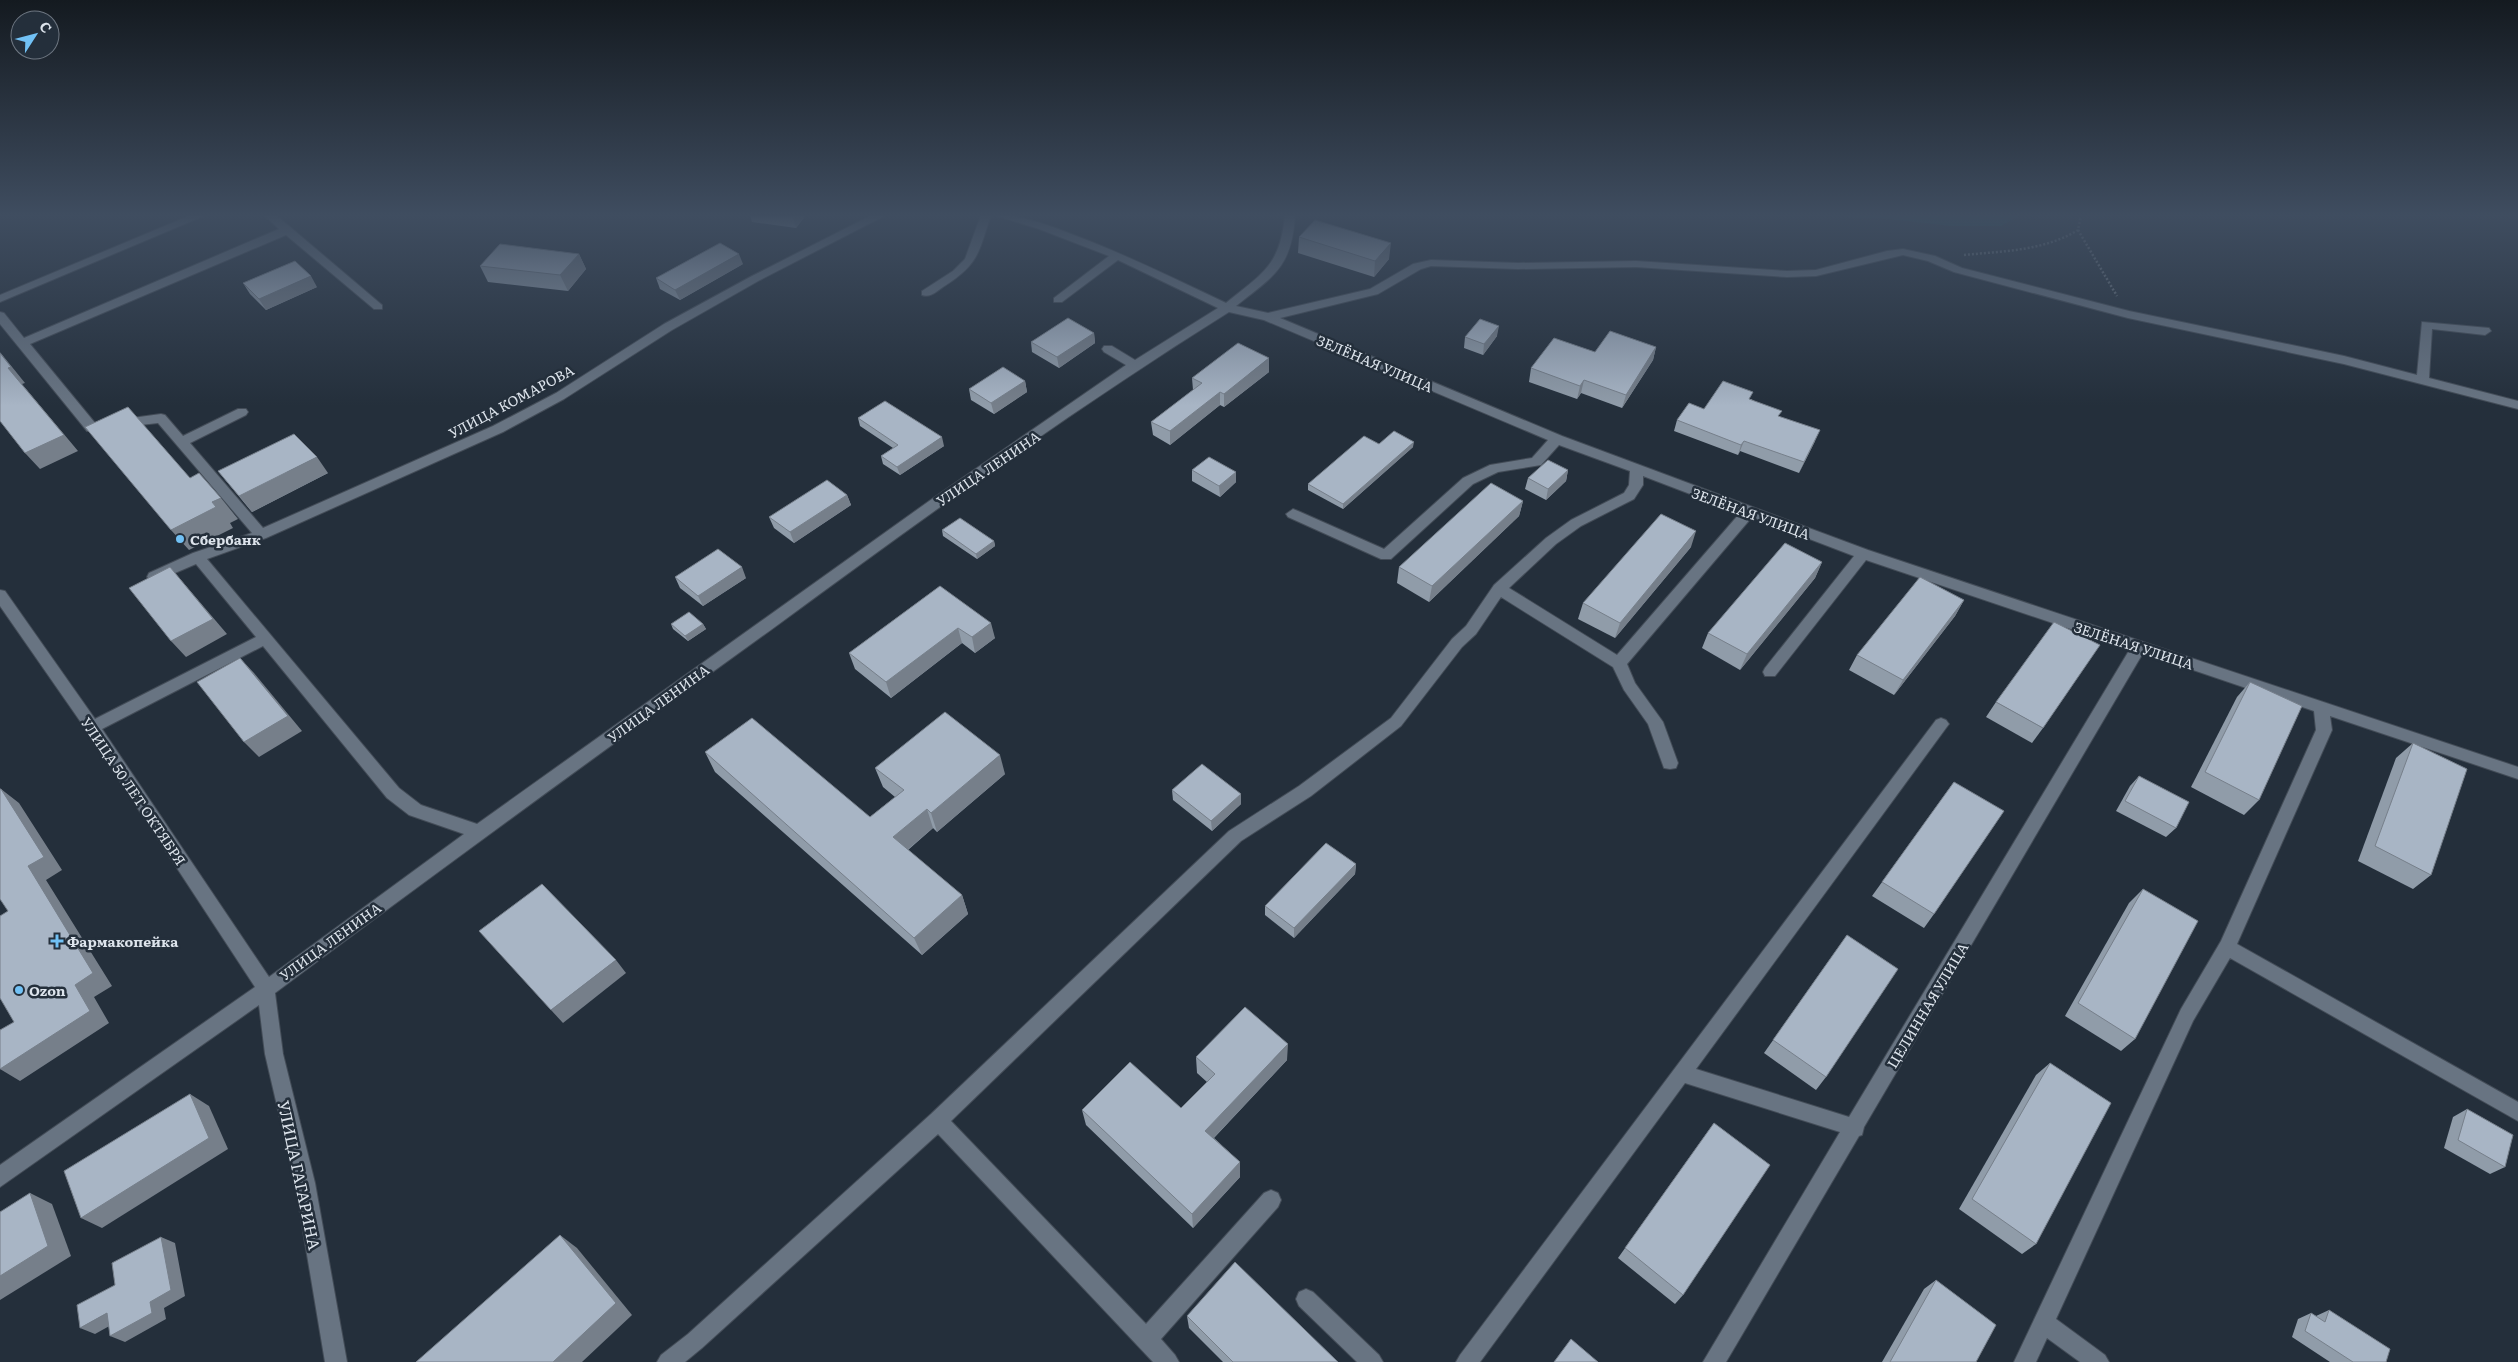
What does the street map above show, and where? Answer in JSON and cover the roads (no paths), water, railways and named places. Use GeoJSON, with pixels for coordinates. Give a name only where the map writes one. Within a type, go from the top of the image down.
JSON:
{"type":"FeatureCollection","features":[{"type":"Feature","properties":{"kind":"street"},"geometry":{"type":"LineString","coordinates":[[0,299],[49,279]]}},
{"type":"Feature","properties":{"kind":"street"},"geometry":{"type":"LineString","coordinates":[[22,343],[173,279]]}},
{"type":"Feature","properties":{"kind":"street"},"geometry":{"type":"LineString","coordinates":[[344,279],[378,307]]}},
{"type":"Feature","properties":{"kind":"street","name":"УЛИЦА КОМАРОВА"},"geometry":{"type":"LineString","coordinates":[[140,584],[198,557],[261,535],[498,429],[560,396],[668,327],[755,279]]}},
{"type":"Feature","properties":{"kind":"street"},"geometry":{"type":"LineString","coordinates":[[926,293],[948,279]]}},
{"type":"Feature","properties":{"kind":"street"},"geometry":{"type":"LineString","coordinates":[[1058,300],[1086,279]]}},
{"type":"Feature","properties":{"kind":"street","name":"ЗЕЛЁНАЯ УЛИЦА"},"geometry":{"type":"LineString","coordinates":[[1166,279],[1227,308],[1268,317],[1557,439],[1748,512],[1863,554],[2518,773]]}},
{"type":"Feature","properties":{"kind":"street","name":"УЛИЦА ЛЕНИНА"},"geometry":{"type":"LineString","coordinates":[[0,1177],[221,1023],[479,832],[937,502],[1135,365],[1227,308],[1263,279]]}},
{"type":"Feature","properties":{"kind":"street"},"geometry":{"type":"LineString","coordinates":[[1268,317],[1374,292],[1396,279]]}},
{"type":"Feature","properties":{"kind":"street"},"geometry":{"type":"LineString","coordinates":[[1991,279],[2128,314],[2267,342],[2518,405]]}},
{"type":"Feature","properties":{"kind":"street"},"geometry":{"type":"LineString","coordinates":[[0,316],[92,428],[161,418],[261,535]]}},
{"type":"Feature","properties":{"kind":"street"},"geometry":{"type":"LineString","coordinates":[[2423,380],[2426,325],[2485,331]]}},
{"type":"Feature","properties":{"kind":"street"},"geometry":{"type":"LineString","coordinates":[[1108,349],[1135,365]]}},
{"type":"Feature","properties":{"kind":"street"},"geometry":{"type":"LineString","coordinates":[[181,442],[242,412]]}},
{"type":"Feature","properties":{"kind":"street"},"geometry":{"type":"LineString","coordinates":[[1294,514],[1386,555],[1468,481],[1496,468],[1536,462],[1557,439]]}},
{"type":"Feature","properties":{"kind":"street"},"geometry":{"type":"LineString","coordinates":[[668,1362],[696,1341],[938,1121],[1235,836],[1305,791],[1396,722],[1457,644],[1471,630],[1499,589],[1551,541],[1588,516],[1611,507],[1628,496],[1636,485],[1637,471]]}},
{"type":"Feature","properties":{"kind":"street"},"geometry":{"type":"LineString","coordinates":[[1619,663],[1748,512]]}},
{"type":"Feature","properties":{"kind":"street"},"geometry":{"type":"LineString","coordinates":[[1770,672],[1863,554]]}},
{"type":"Feature","properties":{"kind":"street"},"geometry":{"type":"LineString","coordinates":[[198,557],[393,793],[415,810],[479,832]]}},
{"type":"Feature","properties":{"kind":"street"},"geometry":{"type":"LineString","coordinates":[[1499,589],[1546,620],[1619,663],[1629,686],[1655,722],[1670,763]]}},
{"type":"Feature","properties":{"kind":"street","name":"УЛИЦА 50 ЛЕТ ОКТЯБРЯ"},"geometry":{"type":"LineString","coordinates":[[0,595],[92,727],[266,988]]}},
{"type":"Feature","properties":{"kind":"street"},"geometry":{"type":"LineString","coordinates":[[92,727],[266,638]]}},
{"type":"Feature","properties":{"kind":"street","name":"ЦЕЛИННАЯ УЛИЦА"},"geometry":{"type":"LineString","coordinates":[[1714,1362],[1855,1128],[2139,647]]}},
{"type":"Feature","properties":{"kind":"street"},"geometry":{"type":"LineString","coordinates":[[2025,1362],[2187,1014],[2227,947],[2324,730],[2321,706]]}},
{"type":"Feature","properties":{"kind":"street"},"geometry":{"type":"LineString","coordinates":[[1467,1362],[1942,724]]}},
{"type":"Feature","properties":{"kind":"street"},"geometry":{"type":"LineString","coordinates":[[2227,947],[2518,1112]]}},
{"type":"Feature","properties":{"kind":"street","name":"УЛИЦА ГАГАРИНА"},"geometry":{"type":"LineString","coordinates":[[266,988],[274,1054],[305,1183],[336,1362]]}},
{"type":"Feature","properties":{"kind":"street"},"geometry":{"type":"LineString","coordinates":[[1682,1073],[1855,1128]]}},
{"type":"Feature","properties":{"kind":"street"},"geometry":{"type":"LineString","coordinates":[[938,1121],[1168,1362]]}},
{"type":"Feature","properties":{"kind":"street"},"geometry":{"type":"LineString","coordinates":[[1146,1340],[1270,1200]]}},
{"type":"Feature","properties":{"kind":"street"},"geometry":{"type":"LineString","coordinates":[[1306,1299],[1372,1362]]}},
{"type":"Feature","properties":{"kind":"street"},"geometry":{"type":"LineString","coordinates":[[2043,1322],[2098,1362]]}},
{"type":"Feature","properties":{"kind":"place","name":"Сбербанк"},"geometry":{"type":"Point","coordinates":[180,539]}},
{"type":"Feature","properties":{"kind":"place","name":"Фармакопейка"},"geometry":{"type":"Point","coordinates":[57,941]}},
{"type":"Feature","properties":{"kind":"place","name":"Ozon"},"geometry":{"type":"Point","coordinates":[19,990]}}]}
